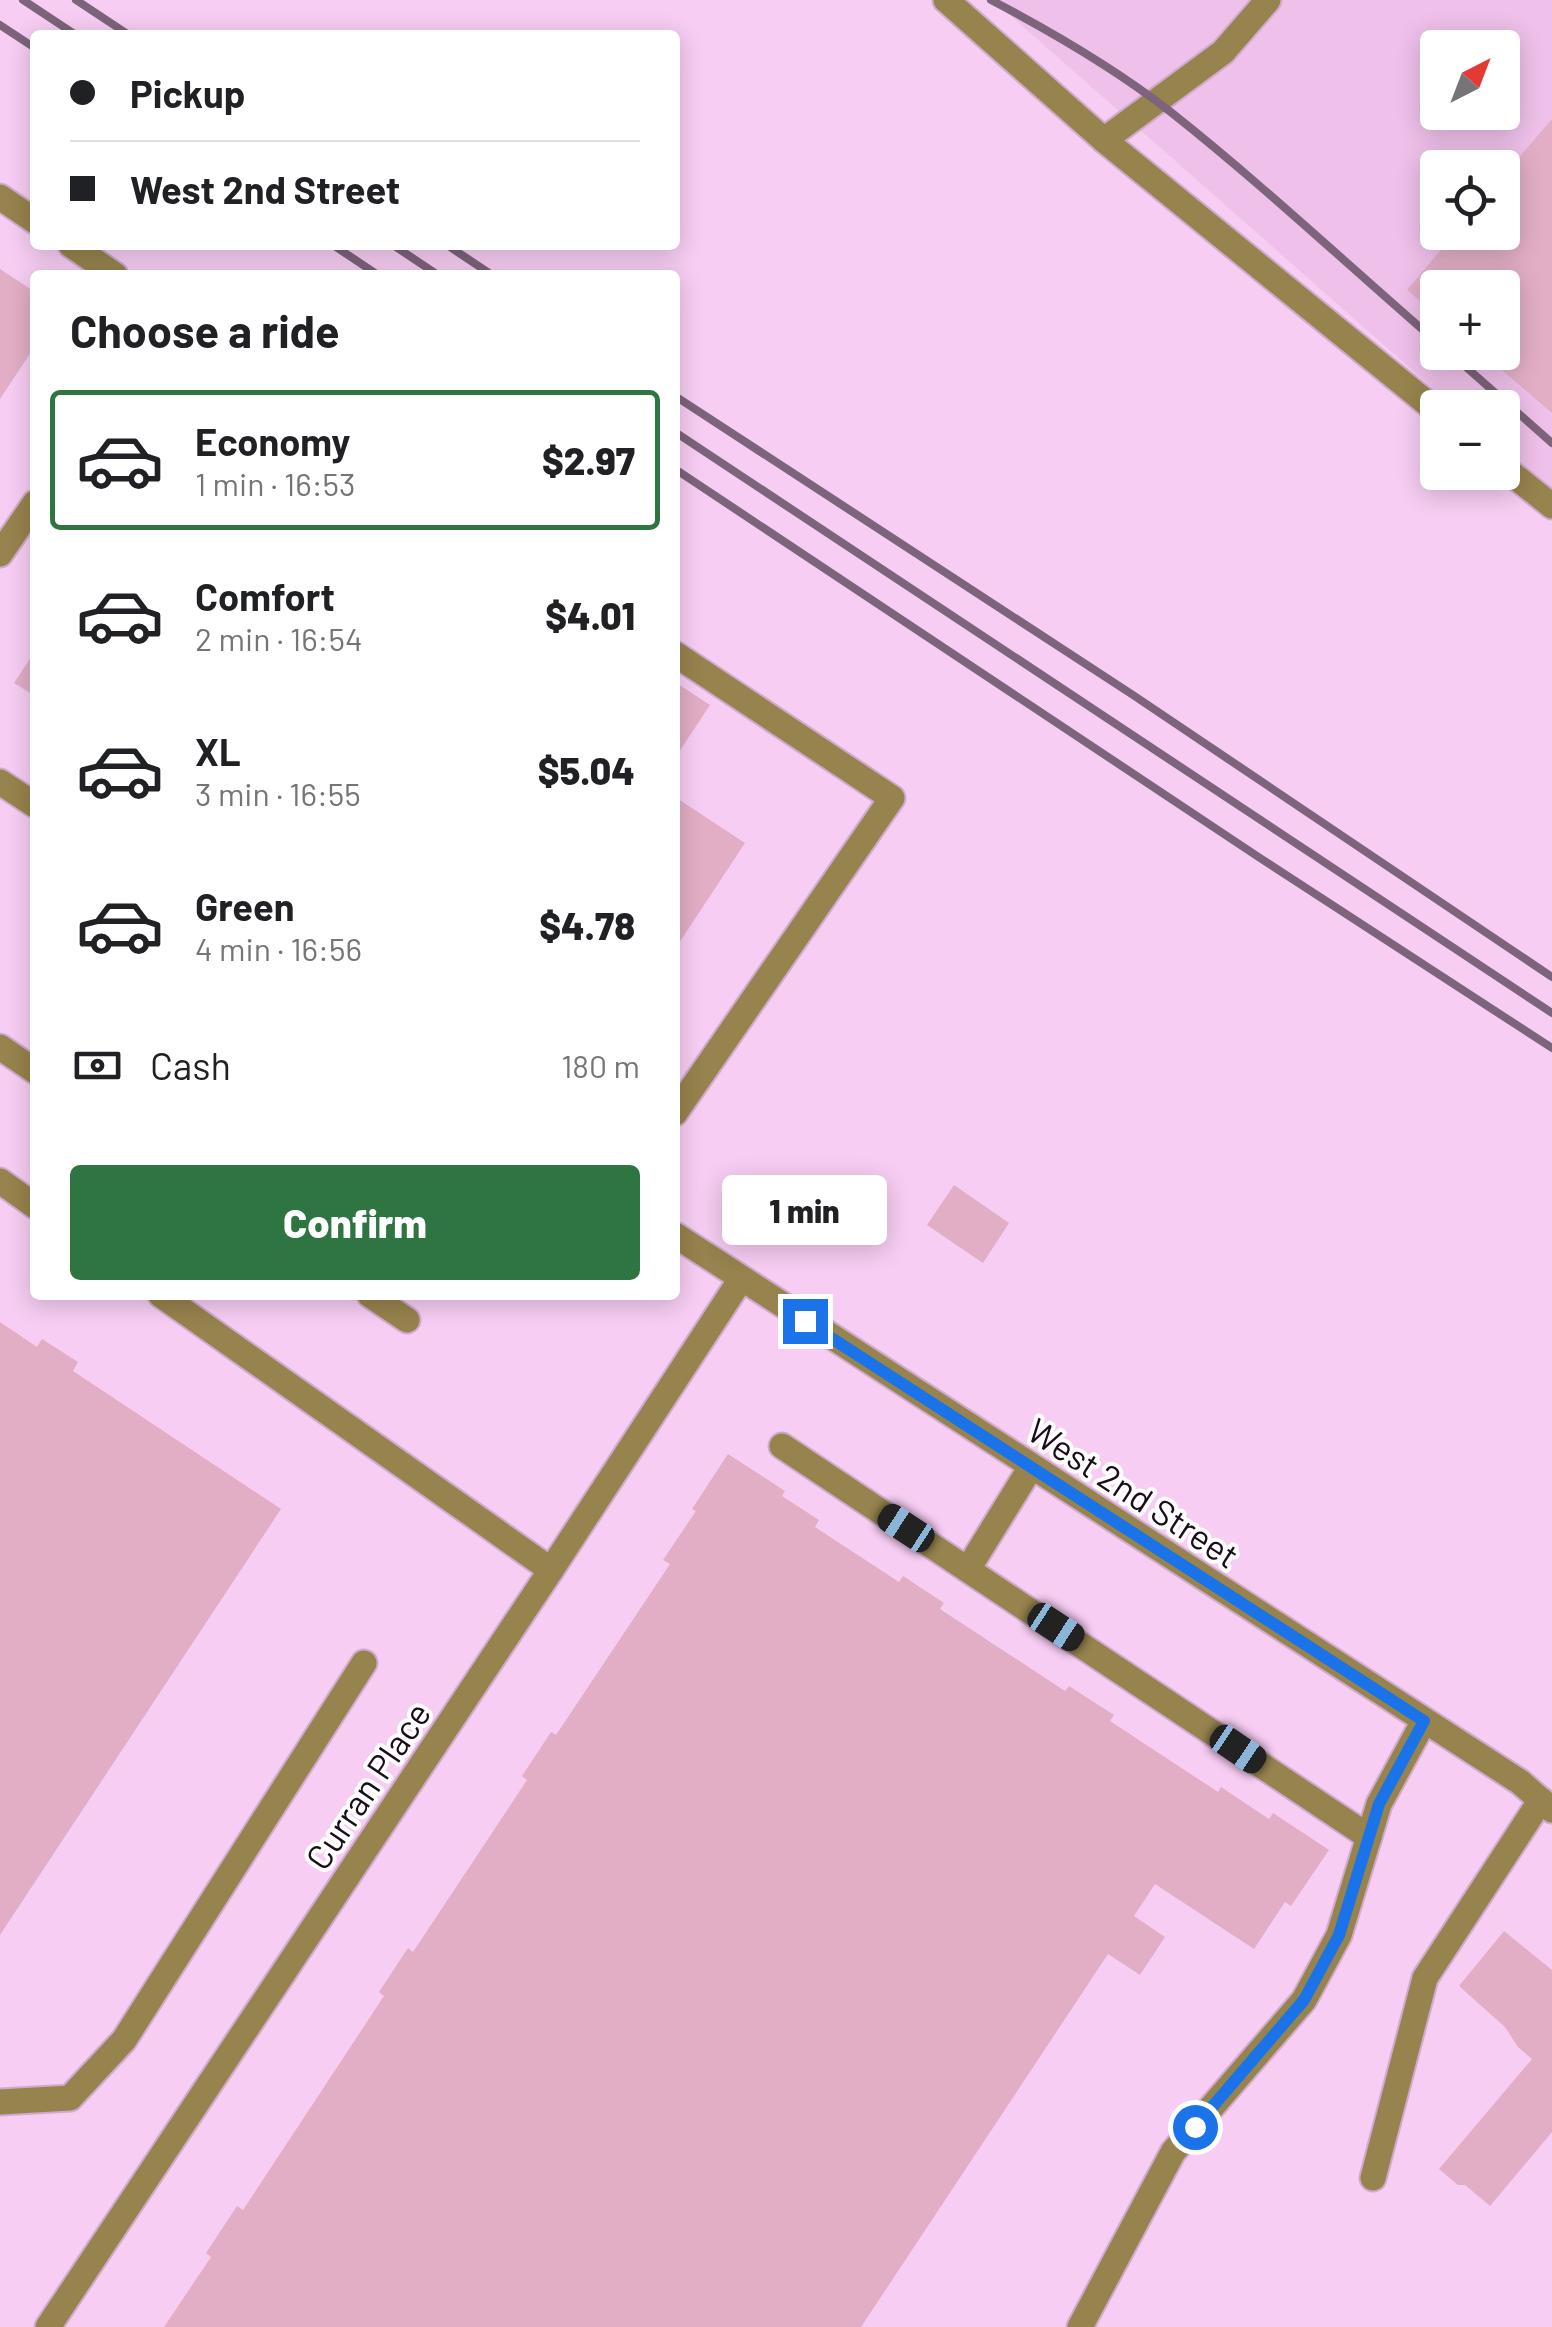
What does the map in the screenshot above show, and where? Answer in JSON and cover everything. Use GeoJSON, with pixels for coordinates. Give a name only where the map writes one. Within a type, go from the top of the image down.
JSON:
{"type":"FeatureCollection","features":[{"type":"Feature","properties":{"kind":"street"},"geometry":{"type":"LineString","coordinates":[[946,0],[1104,140],[1420,397]]}},
{"type":"Feature","properties":{"kind":"street"},"geometry":{"type":"LineString","coordinates":[[1104,140],[1224,52],[1268,0]]}},
{"type":"Feature","properties":{"kind":"street"},"geometry":{"type":"LineString","coordinates":[[0,198],[30,218]]}},
{"type":"Feature","properties":{"kind":"street"},"geometry":{"type":"LineString","coordinates":[[78,250],[108,270]]}},
{"type":"Feature","properties":{"kind":"street"},"geometry":{"type":"LineString","coordinates":[[1520,480],[1552,506]]}},
{"type":"Feature","properties":{"kind":"street"},"geometry":{"type":"LineString","coordinates":[[0,554],[30,511]]}},
{"type":"Feature","properties":{"kind":"street"},"geometry":{"type":"LineString","coordinates":[[680,657],[892,798],[680,1106]]}},
{"type":"Feature","properties":{"kind":"street"},"geometry":{"type":"LineString","coordinates":[[0,782],[30,802]]}},
{"type":"Feature","properties":{"kind":"street"},"geometry":{"type":"LineString","coordinates":[[0,1048],[30,1068]]}},
{"type":"Feature","properties":{"kind":"street"},"geometry":{"type":"LineString","coordinates":[[0,1182],[30,1203]]}},
{"type":"Feature","properties":{"kind":"street","name":"West 2nd Street"},"geometry":{"type":"LineString","coordinates":[[680,1238],[1520,1782],[1546,1805]]}},
{"type":"Feature","properties":{"kind":"street","name":"Curran Place"},"geometry":{"type":"LineString","coordinates":[[48,2327],[741,1279]]}},
{"type":"Feature","properties":{"kind":"street"},"geometry":{"type":"LineString","coordinates":[[168,1300],[552,1570]]}},
{"type":"Feature","properties":{"kind":"street"},"geometry":{"type":"LineString","coordinates":[[377,1300],[407,1320]]}},
{"type":"Feature","properties":{"kind":"street"},"geometry":{"type":"LineString","coordinates":[[782,1446],[1369,1837]]}},
{"type":"Feature","properties":{"kind":"street"},"geometry":{"type":"LineString","coordinates":[[968,1569],[1031,1467]]}},
{"type":"Feature","properties":{"kind":"street"},"geometry":{"type":"LineString","coordinates":[[0,2102],[70,2098],[124,2040],[364,1663]]}},
{"type":"Feature","properties":{"kind":"street"},"geometry":{"type":"LineString","coordinates":[[1080,2327],[1173,2152],[1304,2000],[1339,1935],[1379,1804],[1424,1721]]}},
{"type":"Feature","properties":{"kind":"street"},"geometry":{"type":"LineString","coordinates":[[1373,2178],[1425,1978],[1546,1805]]}},
{"type":"Feature","properties":{"kind":"shaded area"},"geometry":{"type":"Polygon","coordinates":[[[993,0],[1552,0],[1552,494],[1520,465],[1520,390],[1435,390],[993,0]]]}},
{"type":"Feature","properties":{"kind":"building"},"geometry":{"type":"Polygon","coordinates":[[[1552,119],[1552,413],[1502,370],[1520,370],[1520,270],[1424,270],[1441,250],[1520,250],[1520,156],[1552,119]]]}},
{"type":"Feature","properties":{"kind":"building"},"geometry":{"type":"Polygon","coordinates":[[[0,269],[30,289],[30,354],[0,399],[0,269]]]}},
{"type":"Feature","properties":{"kind":"building"},"geometry":{"type":"Polygon","coordinates":[[[1420,275],[1420,301],[1407,290],[1420,275]]]}},
{"type":"Feature","properties":{"kind":"building"},"geometry":{"type":"Polygon","coordinates":[[[30,659],[30,693],[14,683],[30,659]]]}},
{"type":"Feature","properties":{"kind":"building"},"geometry":{"type":"Polygon","coordinates":[[[680,685],[710,705],[680,750],[680,685]]]}},
{"type":"Feature","properties":{"kind":"building"},"geometry":{"type":"Polygon","coordinates":[[[680,800],[745,843],[680,941],[680,800]]]}},
{"type":"Feature","properties":{"kind":"building"},"geometry":{"type":"Polygon","coordinates":[[[954,1185],[1009,1223],[983,1263],[927,1225],[954,1185]]]}},
{"type":"Feature","properties":{"kind":"building"},"geometry":{"type":"Polygon","coordinates":[[[0,1322],[37,1347],[42,1339],[78,1362],[73,1371],[281,1509],[0,1935],[0,1322]]]}},
{"type":"Feature","properties":{"kind":"building"},"geometry":{"type":"Polygon","coordinates":[[[728,1454],[785,1491],[782,1496],[819,1520],[815,1527],[899,1582],[903,1576],[944,1603],[940,1609],[1065,1691],[1069,1686],[1114,1715],[1110,1721],[1218,1792],[1221,1787],[1269,1819],[1273,1813],[1329,1850],[1291,1906],[1285,1902],[1254,1949],[1155,1884],[1134,1916],[1165,1937],[1140,1975],[1108,1954],[861,2327],[164,2327],[211,2257],[206,2253],[237,2206],[243,2210],[384,1996],[379,1992],[408,1948],[413,1952],[527,1780],[522,1776],[551,1732],[556,1735],[670,1564],[663,1560],[728,1454]]]}},
{"type":"Feature","properties":{"kind":"building"},"geometry":{"type":"Polygon","coordinates":[[[1504,1931],[1552,1970],[1552,2132],[1490,2206],[1439,2169],[1532,2059],[1505,2027],[1459,1986],[1504,1931]]]}},
{"type":"Feature","properties":{"kind":"railway"},"geometry":{"type":"LineString","coordinates":[[23,0],[68,30]]}},
{"type":"Feature","properties":{"kind":"railway"},"geometry":{"type":"LineString","coordinates":[[76,0],[121,30]]}},
{"type":"Feature","properties":{"kind":"railway"},"geometry":{"type":"LineString","coordinates":[[991,0],[1084,52],[1172,113],[1420,327]]}},
{"type":"Feature","properties":{"kind":"railway"},"geometry":{"type":"LineString","coordinates":[[0,25],[30,45]]}},
{"type":"Feature","properties":{"kind":"railway"},"geometry":{"type":"LineString","coordinates":[[340,250],[370,270]]}},
{"type":"Feature","properties":{"kind":"railway"},"geometry":{"type":"LineString","coordinates":[[400,250],[430,270]]}},
{"type":"Feature","properties":{"kind":"railway"},"geometry":{"type":"LineString","coordinates":[[454,250],[484,270]]}},
{"type":"Feature","properties":{"kind":"railway"},"geometry":{"type":"LineString","coordinates":[[1469,370],[1552,443]]}},
{"type":"Feature","properties":{"kind":"railway"},"geometry":{"type":"LineString","coordinates":[[680,399],[1133,695],[1552,977]]}},
{"type":"Feature","properties":{"kind":"railway"},"geometry":{"type":"LineString","coordinates":[[680,435],[1552,1013]]}},
{"type":"Feature","properties":{"kind":"railway"},"geometry":{"type":"LineString","coordinates":[[680,472],[1552,1048]]}},
{"type":"Feature","properties":{"kind":"route"},"geometry":{"type":"LineString","coordinates":[[805,1321],[1424,1721],[1379,1804],[1339,1935],[1304,2000],[1195,2127]]}}]}
